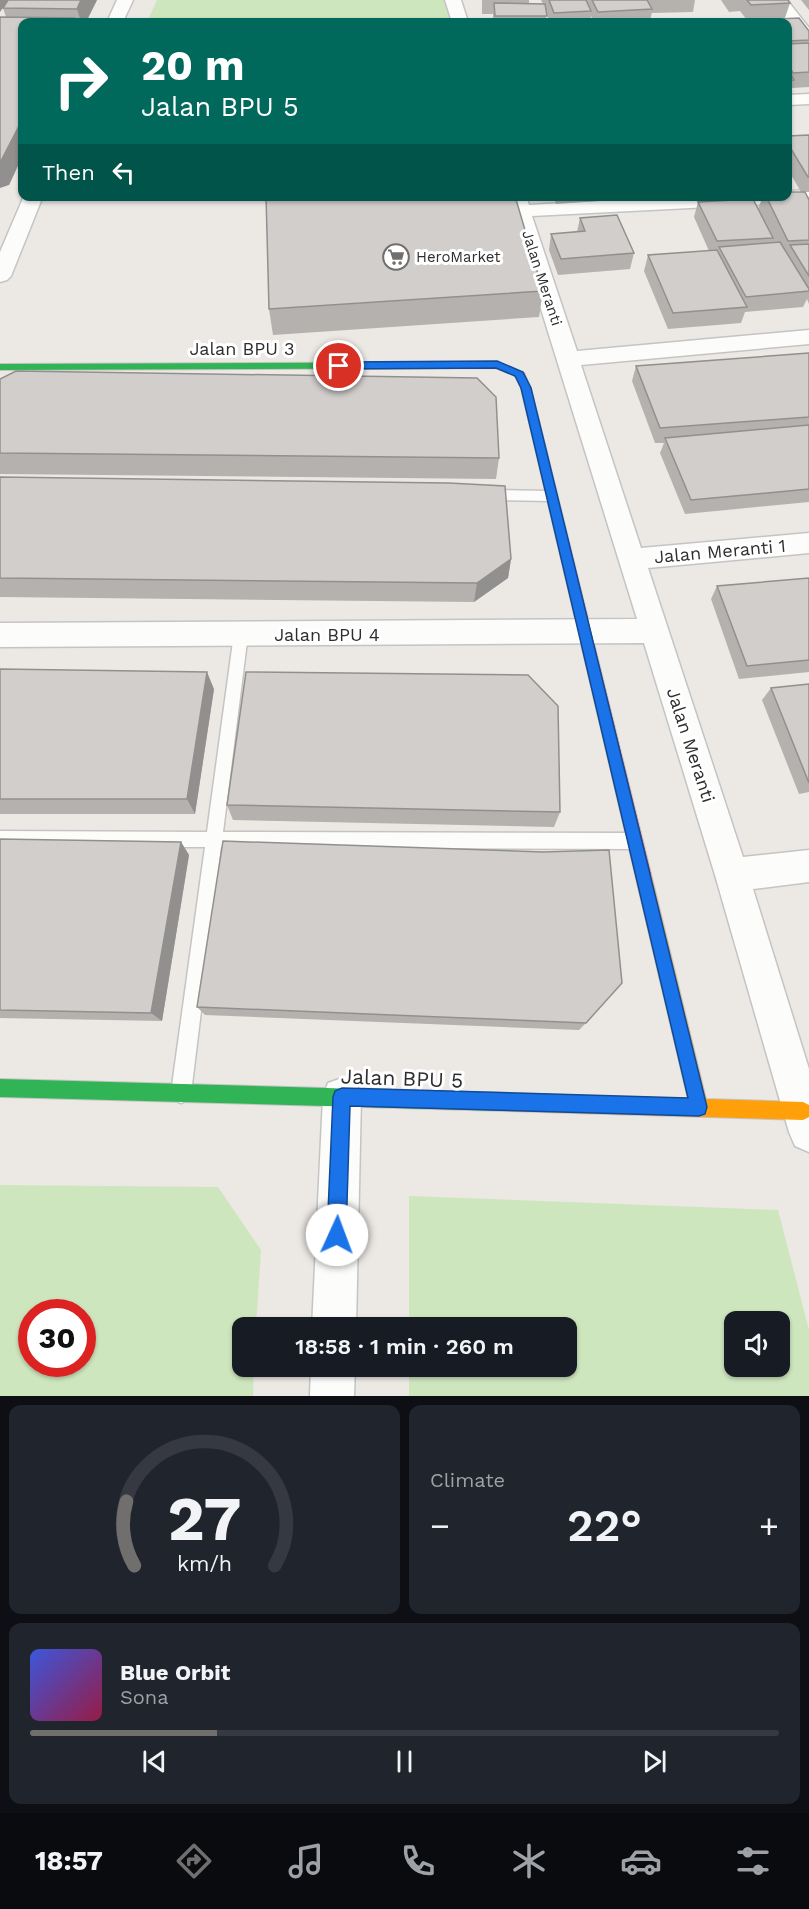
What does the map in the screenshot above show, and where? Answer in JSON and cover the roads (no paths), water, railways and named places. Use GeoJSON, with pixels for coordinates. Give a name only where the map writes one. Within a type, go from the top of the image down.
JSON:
{"type":"FeatureCollection","features":[{"type":"Feature","properties":{"kind":"street"},"geometry":{"type":"LineString","coordinates":[[117,18],[125,0]]}},
{"type":"Feature","properties":{"kind":"street"},"geometry":{"type":"LineString","coordinates":[[453,0],[459,18]]}},
{"type":"Feature","properties":{"kind":"street"},"geometry":{"type":"LineString","coordinates":[[779,0],[789,18]]}},
{"type":"Feature","properties":{"kind":"street"},"geometry":{"type":"LineString","coordinates":[[792,24],[809,38]]}},
{"type":"Feature","properties":{"kind":"street"},"geometry":{"type":"LineString","coordinates":[[792,100],[809,99]]}},
{"type":"Feature","properties":{"kind":"street"},"geometry":{"type":"LineString","coordinates":[[792,196],[809,196]]}},
{"type":"Feature","properties":{"kind":"street"},"geometry":{"type":"LineString","coordinates":[[518,204],[627,201]]}},
{"type":"Feature","properties":{"kind":"street","name":"Jalan Meranti"},"geometry":{"type":"LineString","coordinates":[[518,204],[732,875],[806,1121]]}},
{"type":"Feature","properties":{"kind":"street"},"geometry":{"type":"LineString","coordinates":[[0,276],[23,207]]}},
{"type":"Feature","properties":{"kind":"street"},"geometry":{"type":"LineString","coordinates":[[568,359],[809,338]]}},
{"type":"Feature","properties":{"kind":"street","name":"Jalan BPU 3"},"geometry":{"type":"LineString","coordinates":[[0,367],[497,365],[520,374],[526,388],[583,633],[699,1107]]}},
{"type":"Feature","properties":{"kind":"street","name":"Jalan Meranti 1"},"geometry":{"type":"LineString","coordinates":[[632,559],[809,543]]}},
{"type":"Feature","properties":{"kind":"street","name":"Jalan BPU 4"},"geometry":{"type":"LineString","coordinates":[[0,635],[655,631]]}},
{"type":"Feature","properties":{"kind":"street"},"geometry":{"type":"LineString","coordinates":[[732,875],[809,866]]}},
{"type":"Feature","properties":{"kind":"street","name":"Jalan BPU 5"},"geometry":{"type":"LineString","coordinates":[[0,1088],[699,1107],[806,1121]]}},
{"type":"Feature","properties":{"kind":"street"},"geometry":{"type":"LineString","coordinates":[[334,1317],[342,1097]]}},
{"type":"Feature","properties":{"kind":"street"},"geometry":{"type":"LineString","coordinates":[[332,1396],[333,1377]]}},
{"type":"Feature","properties":{"kind":"lane"},"geometry":{"type":"LineString","coordinates":[[468,495],[551,496]]}},
{"type":"Feature","properties":{"kind":"lane"},"geometry":{"type":"LineString","coordinates":[[181,1093],[241,634]]}},
{"type":"Feature","properties":{"kind":"lane"},"geometry":{"type":"LineString","coordinates":[[0,839],[634,841]]}},
{"type":"Feature","properties":{"kind":"place","name":"HeroMarket"},"geometry":{"type":"Point","coordinates":[396,257]}}]}
